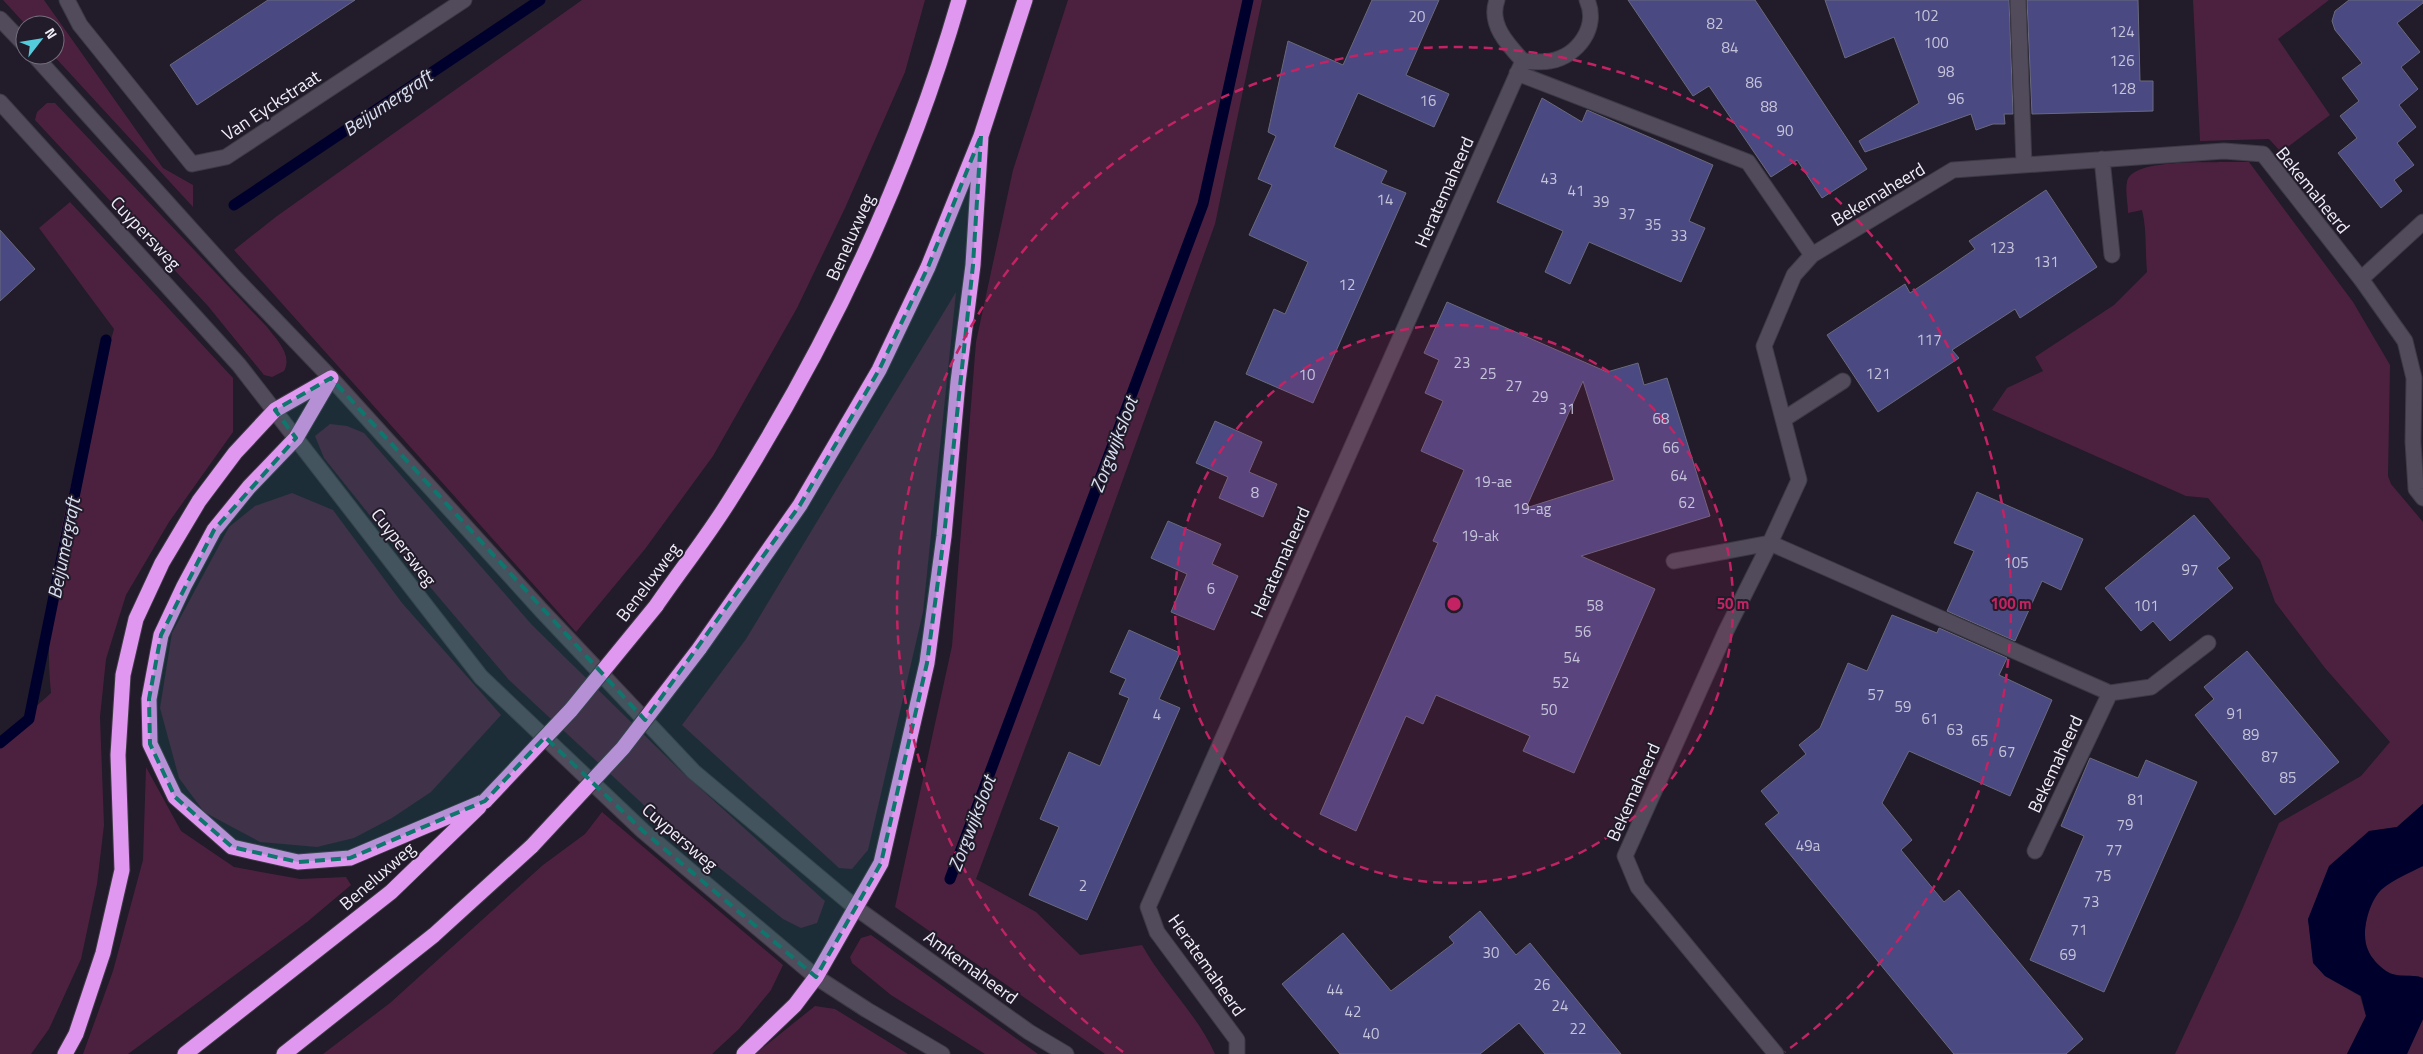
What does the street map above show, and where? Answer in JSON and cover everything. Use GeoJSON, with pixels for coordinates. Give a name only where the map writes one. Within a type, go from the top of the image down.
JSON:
{"type":"FeatureCollection","features":[{"type":"Feature","properties":{"kind":"highway","name":"Beneluxweg"},"geometry":{"type":"LineString","coordinates":[[185,1054],[391,892],[485,801],[571,710],[656,606],[730,501],[822,342],[857,269],[910,146],[930,94],[959,0]]}},
{"type":"Feature","properties":{"kind":"highway"},"geometry":{"type":"LineString","coordinates":[[284,1054],[434,936],[532,846],[624,748],[699,649],[800,505],[878,370],[928,267],[981,136],[1024,0]]}},
{"type":"Feature","properties":{"kind":"highway"},"geometry":{"type":"LineString","coordinates":[[744,1054],[795,1005],[816,977],[881,863],[927,663],[944,536],[958,382],[973,265],[981,136]]}},
{"type":"Feature","properties":{"kind":"highway"},"geometry":{"type":"LineString","coordinates":[[65,1054],[76,1034],[103,953],[122,870],[118,755],[123,675],[136,619],[162,563],[199,501],[235,453],[275,410],[331,378]]}},
{"type":"Feature","properties":{"kind":"highway"},"geometry":{"type":"LineString","coordinates":[[331,378],[296,438],[249,487],[214,530],[161,635],[148,699],[150,744],[175,797],[232,847],[298,862],[350,858],[485,801]]}},
{"type":"Feature","properties":{"kind":"street","name":"Van Eyckstraat"},"geometry":{"type":"LineString","coordinates":[[67,0],[80,25],[192,164],[226,157],[464,0]]}},
{"type":"Feature","properties":{"kind":"street"},"geometry":{"type":"LineString","coordinates":[[1497,0],[1497,24],[1520,67],[1748,162],[1812,255]]}},
{"type":"Feature","properties":{"kind":"street"},"geometry":{"type":"LineString","coordinates":[[1520,67],[1551,61],[1574,51],[1589,31],[1590,7],[1587,0]]}},
{"type":"Feature","properties":{"kind":"street"},"geometry":{"type":"LineString","coordinates":[[2018,0],[2024,164]]}},
{"type":"Feature","properties":{"kind":"street"},"geometry":{"type":"LineString","coordinates":[[0,19],[15,35]]}},
{"type":"Feature","properties":{"kind":"street","name":"Cuypersweg"},"geometry":{"type":"LineString","coordinates":[[43,65],[235,278],[331,378],[542,611],[694,772],[856,908]]}},
{"type":"Feature","properties":{"kind":"street","name":"Heratemaheerd"},"geometry":{"type":"LineString","coordinates":[[1237,1054],[1237,1040],[1157,932],[1148,907],[1520,67]]}},
{"type":"Feature","properties":{"kind":"street","name":"Cuypersweg"},"geometry":{"type":"LineString","coordinates":[[0,102],[201,320],[275,410],[481,677],[643,831],[816,977]]}},
{"type":"Feature","properties":{"kind":"street","name":"Bekemaheerd"},"geometry":{"type":"LineString","coordinates":[[1776,1054],[1638,887],[1625,856],[1726,631],[1799,480],[1764,346],[1794,275],[1812,255],[1953,170],[2224,151],[2263,154],[2361,279],[2405,341],[2414,378],[2413,442],[2416,488],[2423,498]]}},
{"type":"Feature","properties":{"kind":"street"},"geometry":{"type":"LineString","coordinates":[[2102,159],[2112,255]]}},
{"type":"Feature","properties":{"kind":"street"},"geometry":{"type":"LineString","coordinates":[[2361,279],[2423,222]]}},
{"type":"Feature","properties":{"kind":"street"},"geometry":{"type":"LineString","coordinates":[[1784,418],[1843,381]]}},
{"type":"Feature","properties":{"kind":"street"},"geometry":{"type":"LineString","coordinates":[[1674,562],[1770,543],[2110,693],[2150,687],[2208,643]]}},
{"type":"Feature","properties":{"kind":"street","name":"Bekemaheerd"},"geometry":{"type":"LineString","coordinates":[[2035,851],[2110,693]]}},
{"type":"Feature","properties":{"kind":"street","name":"Amkemaheerd"},"geometry":{"type":"LineString","coordinates":[[856,908],[1029,1032],[1066,1054]]}},
{"type":"Feature","properties":{"kind":"street"},"geometry":{"type":"LineString","coordinates":[[816,977],[867,1010],[942,1054]]}},
{"type":"Feature","properties":{"kind":"highlighted area"},"geometry":{"type":"Polygon","coordinates":[[[981,136],[973,265],[944,536],[927,663],[881,863],[816,977],[643,831],[545,737],[485,801],[350,858],[298,862],[232,847],[175,797],[150,744],[149,699],[161,635],[214,530],[296,438],[275,410],[331,378],[645,720],[800,505],[879,370],[928,267],[981,136]]]}},
{"type":"Feature","properties":{"kind":"shaded area"},"geometry":{"type":"Polygon","coordinates":[[[3,0],[44,0],[55,15],[17,15],[3,0]]]}},
{"type":"Feature","properties":{"kind":"shaded area"},"geometry":{"type":"Polygon","coordinates":[[[582,0],[925,0],[905,72],[845,208],[797,308],[713,456],[645,549],[576,632],[234,250],[277,216],[582,0]]]}},
{"type":"Feature","properties":{"kind":"shaded area"},"geometry":{"type":"Polygon","coordinates":[[[1068,0],[1262,0],[1215,224],[1051,679],[976,879],[1036,912],[1080,955],[1142,945],[1150,959],[1199,1025],[1215,1054],[1105,1054],[895,907],[952,646],[976,342],[1013,170],[1068,0]]]}},
{"type":"Feature","properties":{"kind":"shaded area"},"geometry":{"type":"Polygon","coordinates":[[[2193,0],[2329,0],[2278,39],[2330,115],[2281,152],[2269,139],[2200,141],[2193,0]]]}},
{"type":"Feature","properties":{"kind":"shaded area"},"geometry":{"type":"Polygon","coordinates":[[[65,30],[163,168],[193,185],[193,207],[62,65],[65,65],[65,30]]]}},
{"type":"Feature","properties":{"kind":"shaded area"},"geometry":{"type":"Polygon","coordinates":[[[47,103],[55,103],[267,327],[285,353],[286,365],[284,371],[272,377],[264,375],[208,306],[35,120],[37,112],[47,103]]]}},
{"type":"Feature","properties":{"kind":"shaded area"},"geometry":{"type":"Polygon","coordinates":[[[2249,162],[2353,302],[2390,365],[2388,476],[2391,484],[2423,522],[2423,804],[2397,827],[2369,831],[2308,919],[2314,963],[2325,976],[2360,996],[2366,1016],[2347,1054],[2175,1054],[2238,919],[2279,823],[2361,776],[2390,742],[2325,668],[2275,602],[2260,560],[2208,498],[2186,496],[1992,410],[2007,388],[2043,371],[2035,357],[2114,305],[2147,272],[2142,210],[2128,213],[2126,186],[2131,175],[2141,169],[2168,164],[2249,162]]]}},
{"type":"Feature","properties":{"kind":"shaded area"},"geometry":{"type":"Polygon","coordinates":[[[70,202],[233,378],[233,432],[169,522],[126,595],[106,659],[100,717],[104,825],[97,884],[81,959],[49,1029],[31,1054],[0,1054],[0,739],[51,693],[49,647],[51,601],[57,555],[76,463],[114,329],[39,228],[70,202]]]}},
{"type":"Feature","properties":{"kind":"shaded area"},"geometry":{"type":"Polygon","coordinates":[[[956,292],[923,612],[868,850],[852,869],[839,868],[682,725],[746,639],[956,292]]]}},
{"type":"Feature","properties":{"kind":"shaded area"},"geometry":{"type":"Polygon","coordinates":[[[330,424],[347,426],[364,433],[532,625],[681,771],[825,901],[817,923],[801,928],[783,919],[660,820],[509,680],[380,528],[324,458],[315,436],[330,424]]]}},
{"type":"Feature","properties":{"kind":"shaded area"},"geometry":{"type":"Polygon","coordinates":[[[292,493],[333,510],[402,603],[501,715],[431,792],[392,818],[354,838],[317,847],[260,842],[204,812],[179,778],[160,708],[172,633],[229,527],[255,506],[292,493]]]}},
{"type":"Feature","properties":{"kind":"shaded area"},"geometry":{"type":"Polygon","coordinates":[[[146,767],[181,831],[234,867],[300,879],[346,877],[351,885],[307,922],[128,1054],[83,1054],[113,971],[143,860],[146,767]]]}},
{"type":"Feature","properties":{"kind":"shaded area"},"geometry":{"type":"Polygon","coordinates":[[[602,812],[783,965],[771,990],[739,1029],[712,1054],[323,1054],[390,1003],[543,865],[585,834],[602,812]]]}},
{"type":"Feature","properties":{"kind":"shaded area"},"geometry":{"type":"Polygon","coordinates":[[[2423,866],[2423,978],[2395,975],[2381,967],[2369,953],[2365,935],[2367,918],[2373,901],[2382,889],[2423,866]]]}},
{"type":"Feature","properties":{"kind":"shaded area"},"geometry":{"type":"Polygon","coordinates":[[[871,935],[1038,1054],[985,1054],[891,995],[852,963],[850,957],[861,938],[871,935]]]}},
{"type":"Feature","properties":{"kind":"shaded area"},"geometry":{"type":"Polygon","coordinates":[[[815,1006],[835,1009],[908,1054],[755,1054],[815,1006]]]}},
{"type":"Feature","properties":{"kind":"shaded area"},"geometry":{"type":"Polygon","coordinates":[[[2423,1019],[2423,1054],[2407,1054],[2423,1019]]]}},
{"type":"Feature","properties":{"kind":"water"},"geometry":{"type":"Polygon","coordinates":[[[2423,804],[2423,866],[2392,882],[2377,894],[2367,918],[2365,935],[2369,953],[2386,971],[2395,975],[2423,978],[2423,1019],[2407,1054],[2347,1054],[2366,1016],[2361,996],[2325,976],[2313,963],[2308,919],[2329,866],[2369,831],[2397,827],[2423,804]]]}},
{"type":"Feature","properties":{"kind":"building"},"geometry":{"type":"Polygon","coordinates":[[[268,0],[355,0],[197,105],[170,65],[268,0]]]}},
{"type":"Feature","properties":{"kind":"building"},"geometry":{"type":"Polygon","coordinates":[[[1372,0],[1439,0],[1406,75],[1449,94],[1434,127],[1358,93],[1334,147],[1387,171],[1381,183],[1406,193],[1313,403],[1246,374],[1274,309],[1285,314],[1308,262],[1249,235],[1272,185],[1258,179],[1276,136],[1268,132],[1288,41],[1343,65],[1372,0]]]}},
{"type":"Feature","properties":{"kind":"building"},"geometry":{"type":"Polygon","coordinates":[[[1628,0],[1755,0],[1867,169],[1822,198],[1797,160],[1771,177],[1709,86],[1693,96],[1628,0]]]}},
{"type":"Feature","properties":{"kind":"building"},"geometry":{"type":"Polygon","coordinates":[[[1825,0],[2009,0],[2013,114],[2004,114],[2005,124],[1993,124],[1976,130],[1971,114],[1865,152],[1859,141],[1919,103],[1894,37],[1845,58],[1825,0]]]}},
{"type":"Feature","properties":{"kind":"building"},"geometry":{"type":"Polygon","coordinates":[[[2027,0],[2138,0],[2140,81],[2153,81],[2153,111],[2032,114],[2027,0]]]}},
{"type":"Feature","properties":{"kind":"building"},"geometry":{"type":"Polygon","coordinates":[[[2349,0],[2423,0],[2423,3],[2397,23],[2420,52],[2401,67],[2418,89],[2399,105],[2416,127],[2397,143],[2414,165],[2394,180],[2402,191],[2381,208],[2338,153],[2357,138],[2340,116],[2359,101],[2342,78],[2362,63],[2335,30],[2332,21],[2335,11],[2349,0]]]}},
{"type":"Feature","properties":{"kind":"building"},"geometry":{"type":"Polygon","coordinates":[[[1542,98],[1582,122],[1587,110],[1713,165],[1689,221],[1705,228],[1681,282],[1589,242],[1570,284],[1545,272],[1563,231],[1497,202],[1542,98]]]}},
{"type":"Feature","properties":{"kind":"building"},"geometry":{"type":"Polygon","coordinates":[[[2046,190],[2097,267],[2020,318],[2015,309],[1952,350],[1959,358],[1878,412],[1827,335],[1905,284],[1910,293],[1975,249],[1969,241],[2046,190]]]}},
{"type":"Feature","properties":{"kind":"building"},"geometry":{"type":"Polygon","coordinates":[[[0,230],[35,269],[0,301],[0,230]]]}},
{"type":"Feature","properties":{"kind":"building"},"geometry":{"type":"Polygon","coordinates":[[[1447,302],[1607,372],[1638,363],[1644,385],[1667,378],[1710,516],[1581,556],[1655,589],[1574,773],[1523,751],[1530,736],[1436,695],[1423,724],[1406,716],[1356,831],[1320,814],[1438,543],[1433,541],[1464,470],[1421,451],[1443,401],[1425,393],[1439,360],[1424,353],[1447,302]],[[1583,381],[1526,508],[1614,480],[1583,381]]]}},
{"type":"Feature","properties":{"kind":"building"},"geometry":{"type":"Polygon","coordinates":[[[1215,421],[1262,442],[1249,472],[1277,484],[1263,517],[1219,498],[1228,477],[1196,463],[1215,421]]]}},
{"type":"Feature","properties":{"kind":"building"},"geometry":{"type":"Polygon","coordinates":[[[1977,492],[2083,539],[2061,590],[2042,581],[2015,641],[1947,611],[1974,551],[1954,543],[1977,492]]]}},
{"type":"Feature","properties":{"kind":"building"},"geometry":{"type":"Polygon","coordinates":[[[2194,515],[2230,558],[2217,568],[2233,588],[2170,641],[2153,621],[2141,631],[2105,588],[2194,515]]]}},
{"type":"Feature","properties":{"kind":"building"},"geometry":{"type":"Polygon","coordinates":[[[1168,521],[1221,544],[1212,564],[1238,576],[1214,630],[1171,612],[1187,574],[1151,558],[1168,521]]]}},
{"type":"Feature","properties":{"kind":"building"},"geometry":{"type":"Polygon","coordinates":[[[1892,615],[1937,633],[1939,628],[2007,658],[1999,675],[2052,700],[2010,796],[1909,751],[1882,803],[1912,840],[1901,850],[1944,902],[1959,890],[2083,1039],[2066,1054],[1954,1054],[1765,824],[1779,813],[1761,791],[1806,754],[1799,745],[1820,728],[1848,663],[1867,671],[1892,615]]]}},
{"type":"Feature","properties":{"kind":"building"},"geometry":{"type":"Polygon","coordinates":[[[1129,630],[1180,653],[1159,699],[1180,708],[1087,920],[1029,895],[1059,827],[1040,819],[1069,752],[1100,766],[1129,698],[1119,694],[1126,679],[1110,672],[1129,630]]]}},
{"type":"Feature","properties":{"kind":"building"},"geometry":{"type":"Polygon","coordinates":[[[2247,651],[2339,762],[2275,815],[2195,715],[2214,699],[2204,687],[2247,651]]]}},
{"type":"Feature","properties":{"kind":"building"},"geometry":{"type":"Polygon","coordinates":[[[2090,758],[2138,778],[2146,760],[2197,782],[2104,992],[2030,960],[2084,836],[2061,826],[2090,758]]]}},
{"type":"Feature","properties":{"kind":"building"},"geometry":{"type":"Polygon","coordinates":[[[1480,911],[1516,955],[1530,943],[1621,1054],[1545,1054],[1519,1023],[1480,1054],[1340,1054],[1282,984],[1343,933],[1391,991],[1454,943],[1449,937],[1480,911]]]}},
{"type":"Feature","properties":{"kind":"waterway","name":"Beijumergraft"},"geometry":{"type":"LineString","coordinates":[[234,205],[540,0]]}},
{"type":"Feature","properties":{"kind":"waterway","name":"Zorgwijksloot"},"geometry":{"type":"LineString","coordinates":[[950,879],[1203,204],[1248,0]]}},
{"type":"Feature","properties":{"kind":"waterway","name":"Beijumergraft"},"geometry":{"type":"LineString","coordinates":[[0,743],[29,719],[106,340]]}}]}
